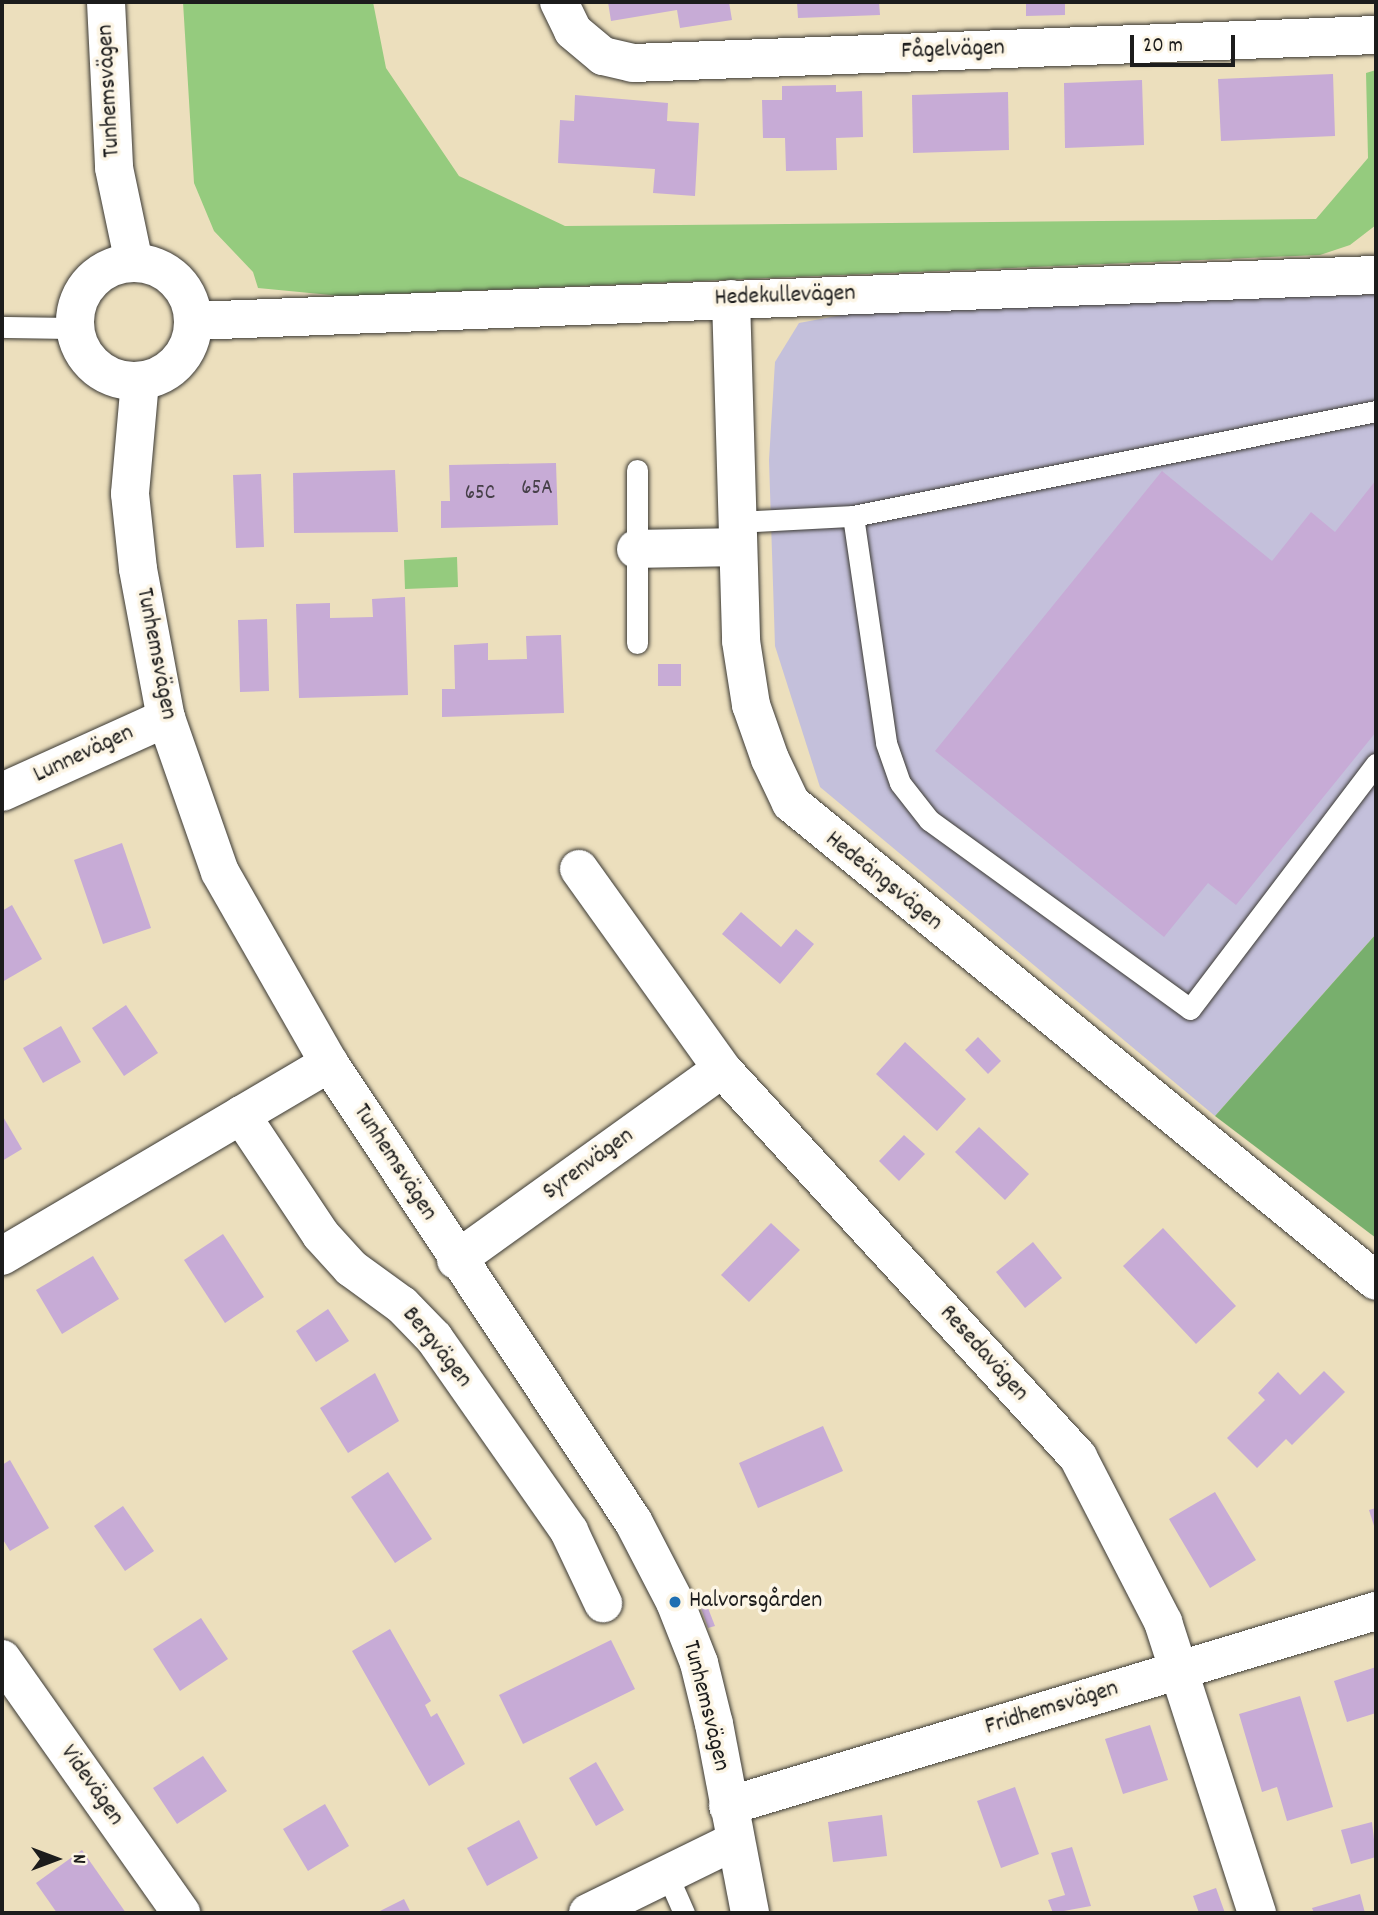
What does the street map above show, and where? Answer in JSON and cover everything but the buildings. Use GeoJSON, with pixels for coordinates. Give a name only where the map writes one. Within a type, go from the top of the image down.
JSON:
{"type":"FeatureCollection","features":[{"type":"Feature","properties":{"kind":"street","name":"Tunhemsvägen"},"geometry":{"type":"LineString","coordinates":[[106,2],[114,168],[134,263]]}},
{"type":"Feature","properties":{"kind":"street","name":"Fågelvägen"},"geometry":{"type":"LineString","coordinates":[[559,2],[573,31],[603,56],[633,63],[1376,35]]}},
{"type":"Feature","properties":{"kind":"street"},"geometry":{"type":"LineString","coordinates":[[134,263],[157,268],[175,280],[188,299],[193,320],[190,342],[178,361],[161,375],[140,381],[121,380],[96,368],[79,346],[75,328],[79,299],[90,282],[106,270],[134,263]]}},
{"type":"Feature","properties":{"kind":"street","name":"Hedekullevägen"},"geometry":{"type":"LineString","coordinates":[[193,320],[1376,275]]}},
{"type":"Feature","properties":{"kind":"street","name":"Hedeängsvägen"},"geometry":{"type":"LineString","coordinates":[[731,299],[741,641],[751,705],[769,759],[791,803],[1376,1281]]}},
{"type":"Feature","properties":{"kind":"street","name":"Tunhemsvägen"},"geometry":{"type":"LineString","coordinates":[[140,381],[130,494],[138,569],[166,718],[220,872],[329,1063],[456,1260],[633,1521],[675,1602],[699,1663],[750,1913]]}},
{"type":"Feature","properties":{"kind":"street"},"geometry":{"type":"LineString","coordinates":[[636,549],[737,535]]}},
{"type":"Feature","properties":{"kind":"street","name":"Lunnevägen"},"geometry":{"type":"LineString","coordinates":[[2,792],[166,718]]}},
{"type":"Feature","properties":{"kind":"street","name":"Resedavägen"},"geometry":{"type":"LineString","coordinates":[[579,869],[722,1069],[1078,1457],[1163,1622],[1257,1913]]}},
{"type":"Feature","properties":{"kind":"street"},"geometry":{"type":"LineString","coordinates":[[2,1256],[329,1063]]}},
{"type":"Feature","properties":{"kind":"street","name":"Syrenvägen"},"geometry":{"type":"LineString","coordinates":[[456,1260],[722,1069]]}},
{"type":"Feature","properties":{"kind":"street","name":"Bergvägen"},"geometry":{"type":"LineString","coordinates":[[241,1115],[321,1235],[351,1268],[402,1305],[434,1338],[569,1531],[603,1603]]}},
{"type":"Feature","properties":{"kind":"street","name":"Fridhemsvägen"},"geometry":{"type":"LineString","coordinates":[[588,1913],[666,1872],[732,1823],[1180,1670],[1376,1611]]}},
{"type":"Feature","properties":{"kind":"street","name":"Videvägen"},"geometry":{"type":"LineString","coordinates":[[2,1659],[181,1913]]}},
{"type":"Feature","properties":{"kind":"lane"},"geometry":{"type":"LineString","coordinates":[[2,327],[75,328]]}},
{"type":"Feature","properties":{"kind":"lane"},"geometry":{"type":"LineString","coordinates":[[737,535],[853,516],[1376,411]]}},
{"type":"Feature","properties":{"kind":"lane"},"geometry":{"type":"LineString","coordinates":[[637,470],[638,643]]}},
{"type":"Feature","properties":{"kind":"lane"},"geometry":{"type":"LineString","coordinates":[[853,516],[886,743],[900,783],[929,820],[1190,1009],[1376,764]]}},
{"type":"Feature","properties":{"kind":"lane"},"geometry":{"type":"LineString","coordinates":[[666,1872],[684,1913]]}},
{"type":"Feature","properties":{"kind":"shaded area"},"geometry":{"type":"Polygon","coordinates":[[[1376,294],[1376,934],[1215,1116],[820,787],[775,646],[769,460],[775,362],[799,323],[863,311],[1376,294]]]}},
{"type":"Feature","properties":{"kind":"green space"},"geometry":{"type":"Polygon","coordinates":[[[183,2],[373,2],[386,68],[459,176],[565,226],[1316,219],[1368,158],[1366,73],[1376,70],[1376,225],[1350,245],[1320,255],[341,296],[258,288],[253,272],[214,231],[194,183],[183,2]]]}},
{"type":"Feature","properties":{"kind":"green space"},"geometry":{"type":"Polygon","coordinates":[[[457,557],[458,587],[405,589],[404,560],[457,557]]]}},
{"type":"Feature","properties":{"kind":"green space"},"geometry":{"type":"Polygon","coordinates":[[[1376,934],[1376,1238],[1215,1116],[1376,934]]]}},
{"type":"Feature","properties":{"kind":"place","name":"Halvorsgården"},"geometry":{"type":"Point","coordinates":[675,1602]}}]}
